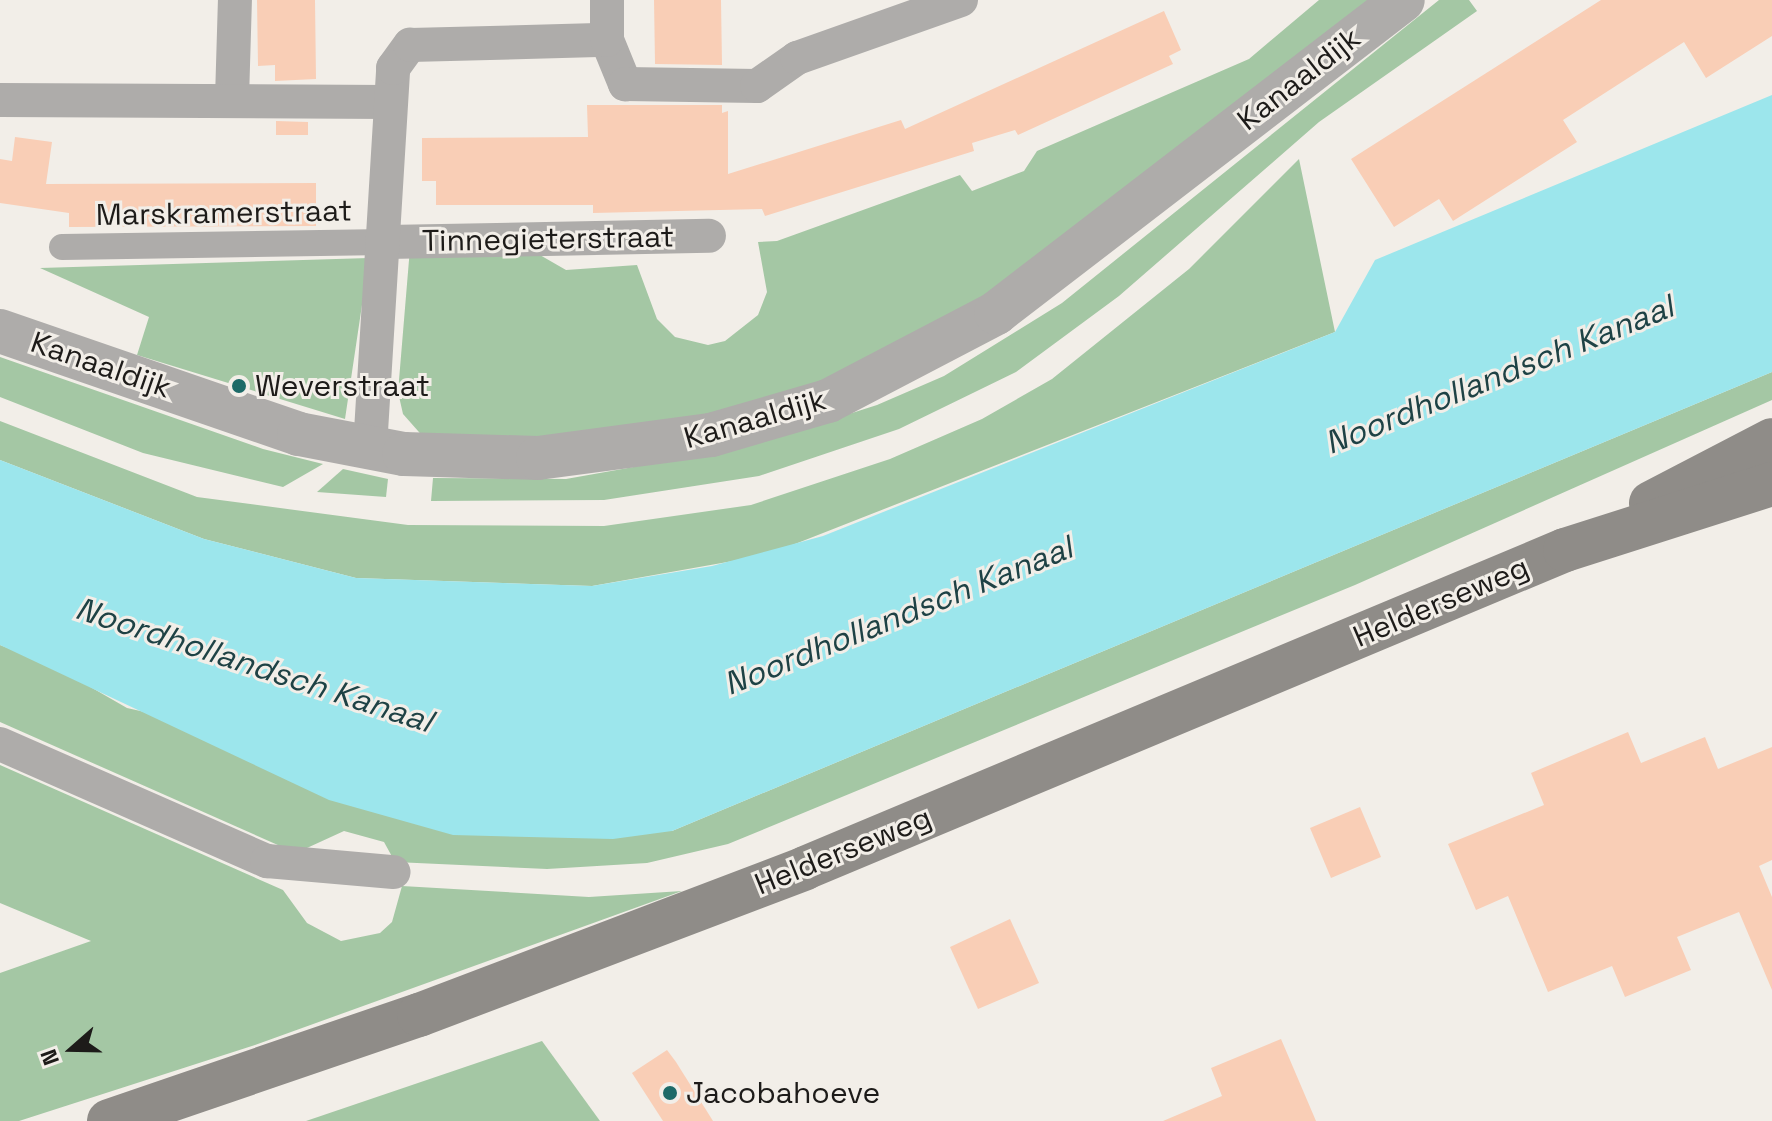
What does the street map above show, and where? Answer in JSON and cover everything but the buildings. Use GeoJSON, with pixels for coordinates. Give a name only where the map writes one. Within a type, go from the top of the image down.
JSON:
{"type":"FeatureCollection","features":[{"type":"Feature","properties":{"kind":"main road","name":"Helderseweg"},"geometry":{"type":"LineString","coordinates":[[1565,550],[1772,440]]}},
{"type":"Feature","properties":{"kind":"main road","name":"Helderseweg"},"geometry":{"type":"LineString","coordinates":[[109,1121],[419,1015],[805,868],[1565,550],[1772,484]]}},
{"type":"Feature","properties":{"kind":"street"},"geometry":{"type":"LineString","coordinates":[[232,99],[235,0]]}},
{"type":"Feature","properties":{"kind":"street"},"geometry":{"type":"LineString","coordinates":[[607,0],[607,40],[625,84],[757,86],[797,58],[961,0]]}},
{"type":"Feature","properties":{"kind":"street","name":"Kanaaldijk"},"geometry":{"type":"LineString","coordinates":[[0,331],[299,434],[370,448],[475,458],[618,450],[756,423],[853,390],[996,313],[1403,0]]}},
{"type":"Feature","properties":{"kind":"street"},"geometry":{"type":"LineString","coordinates":[[370,448],[387,242],[389,102],[393,68],[410,45],[607,40]]}},
{"type":"Feature","properties":{"kind":"street"},"geometry":{"type":"LineString","coordinates":[[0,100],[389,102]]}},
{"type":"Feature","properties":{"kind":"street","name":"Tinnegieterstraat"},"geometry":{"type":"LineString","coordinates":[[387,242],[709,236]]}},
{"type":"Feature","properties":{"kind":"street","name":"Marskramerstraat"},"geometry":{"type":"LineString","coordinates":[[62,247],[387,242]]}},
{"type":"Feature","properties":{"kind":"street"},"geometry":{"type":"LineString","coordinates":[[0,744],[267,861],[394,872]]}},
{"type":"Feature","properties":{"kind":"green space"},"geometry":{"type":"Polygon","coordinates":[[[1319,0],[1369,0],[1038,268],[878,363],[730,413],[553,447],[426,440],[403,414],[398,392],[410,248],[526,247],[566,270],[637,265],[657,319],[675,337],[708,345],[725,341],[758,315],[767,292],[758,242],[777,241],[960,175],[972,191],[1024,171],[1037,151],[1249,59],[1319,0]]]}},
{"type":"Feature","properties":{"kind":"green space"},"geometry":{"type":"Polygon","coordinates":[[[1439,0],[1469,0],[1477,11],[1319,122],[1119,296],[1016,372],[899,429],[759,476],[604,500],[431,501],[433,478],[566,479],[746,447],[877,405],[944,376],[1062,303],[1439,0]]]}},
{"type":"Feature","properties":{"kind":"green space"},"geometry":{"type":"Polygon","coordinates":[[[1299,159],[1335,332],[767,555],[592,586],[356,578],[204,539],[0,460],[0,421],[197,497],[408,525],[604,526],[751,505],[890,459],[982,419],[1052,379],[1189,269],[1299,159]]]}},
{"type":"Feature","properties":{"kind":"green space"},"geometry":{"type":"Polygon","coordinates":[[[369,258],[345,419],[137,355],[149,317],[40,268],[369,258]]]}},
{"type":"Feature","properties":{"kind":"green space"},"geometry":{"type":"Polygon","coordinates":[[[0,357],[263,449],[323,464],[283,487],[143,453],[0,397],[0,357]]]}},
{"type":"Feature","properties":{"kind":"green space"},"geometry":{"type":"Polygon","coordinates":[[[1772,372],[1772,400],[1355,585],[728,844],[647,863],[547,869],[395,862],[384,842],[344,831],[296,853],[0,722],[0,645],[54,666],[127,708],[672,831],[1772,372]]]}},
{"type":"Feature","properties":{"kind":"green space"},"geometry":{"type":"Polygon","coordinates":[[[343,469],[388,479],[386,497],[317,492],[343,469]]]}},
{"type":"Feature","properties":{"kind":"green space"},"geometry":{"type":"Polygon","coordinates":[[[0,765],[283,890],[307,923],[341,941],[380,933],[392,922],[402,886],[589,897],[682,891],[255,1045],[19,1121],[0,1121],[0,973],[91,941],[0,903],[0,765]]]}},
{"type":"Feature","properties":{"kind":"green space"},"geometry":{"type":"Polygon","coordinates":[[[542,1041],[600,1121],[306,1121],[542,1041]]]}},
{"type":"Feature","properties":{"kind":"water","name":"Noordhollandsch Kanaal"},"geometry":{"type":"Polygon","coordinates":[[[1772,95],[1772,372],[672,831],[613,839],[453,835],[329,800],[0,645],[0,460],[204,539],[356,578],[592,586],[712,566],[823,536],[1335,332],[1375,260],[1772,95]]]}},
{"type":"Feature","properties":{"kind":"place","name":"Weverstraat"},"geometry":{"type":"Point","coordinates":[239,386]}},
{"type":"Feature","properties":{"kind":"place","name":"Jacobahoeve"},"geometry":{"type":"Point","coordinates":[670,1093]}}]}
